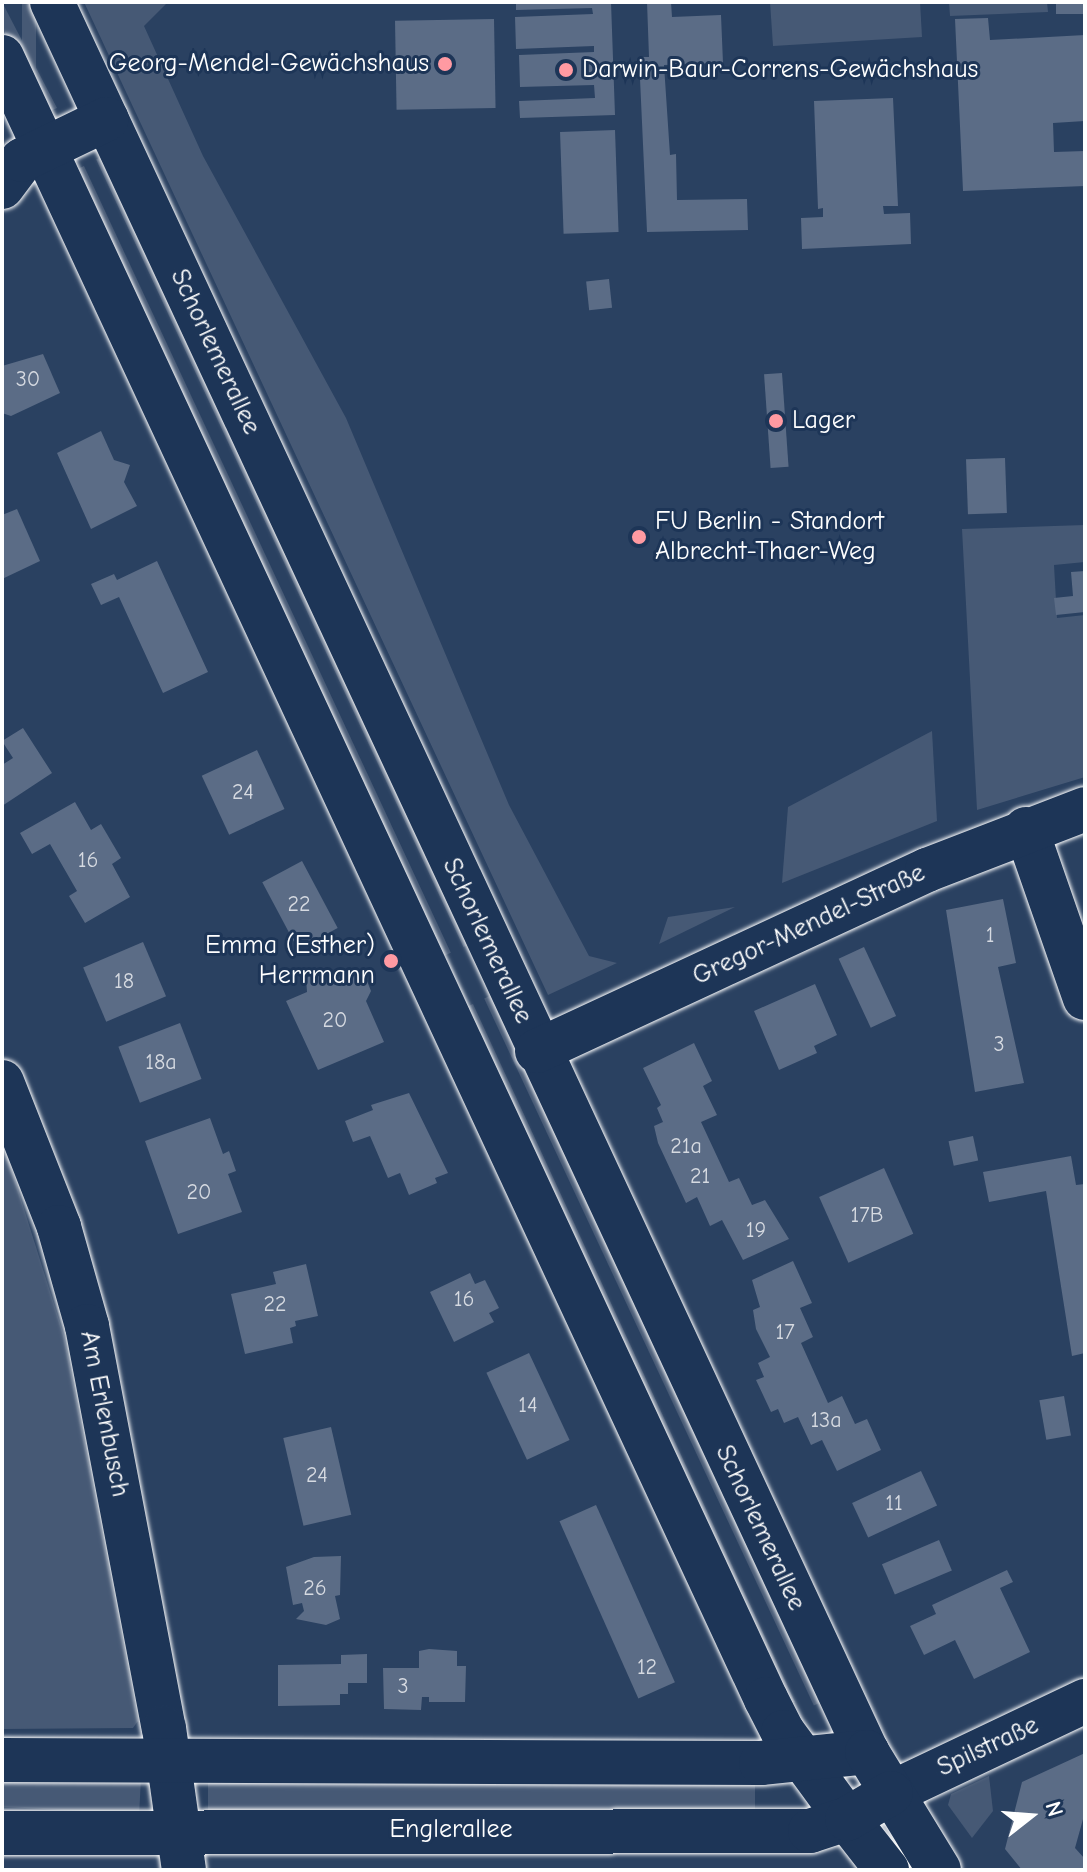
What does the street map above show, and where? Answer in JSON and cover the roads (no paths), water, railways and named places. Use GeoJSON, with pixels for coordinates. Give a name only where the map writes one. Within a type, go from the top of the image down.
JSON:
{"type":"FeatureCollection","features":[{"type":"Feature","properties":{"kind":"street","name":"Schorlemerallee"},"geometry":{"type":"LineString","coordinates":[[52,2],[537,1051],[867,1752],[939,1870]]}},
{"type":"Feature","properties":{"kind":"street"},"geometry":{"type":"LineString","coordinates":[[2,57],[766,1699],[803,1761],[887,1870]]}},
{"type":"Feature","properties":{"kind":"street"},"geometry":{"type":"LineString","coordinates":[[2,187],[22,160],[107,119]]}},
{"type":"Feature","properties":{"kind":"street","name":"Gregor-Mendel-Straße"},"geometry":{"type":"LineString","coordinates":[[537,1051],[1026,829],[1085,809]]}},
{"type":"Feature","properties":{"kind":"street"},"geometry":{"type":"LineString","coordinates":[[1026,829],[1085,998]]}},
{"type":"Feature","properties":{"kind":"street","name":"Am Erlenbusch"},"geometry":{"type":"LineString","coordinates":[[2,1082],[59,1227],[87,1326],[170,1757],[180,1850]]}},
{"type":"Feature","properties":{"kind":"street","name":"Spilstraße"},"geometry":{"type":"LineString","coordinates":[[891,1793],[1085,1701]]}},
{"type":"Feature","properties":{"kind":"street"},"geometry":{"type":"LineString","coordinates":[[2,1760],[170,1757],[803,1761],[867,1752]]}},
{"type":"Feature","properties":{"kind":"street","name":"Englerallee"},"geometry":{"type":"LineString","coordinates":[[2,1833],[180,1850],[810,1831],[847,1819],[891,1793]]}},
{"type":"Feature","properties":{"kind":"place","name":"Georg-Mendel-Gewächshaus"},"geometry":{"type":"Point","coordinates":[445,64]}},
{"type":"Feature","properties":{"kind":"place","name":"Darwin-Baur-Correns-Gewächshaus"},"geometry":{"type":"Point","coordinates":[566,70]}},
{"type":"Feature","properties":{"kind":"place","name":"Lager"},"geometry":{"type":"Point","coordinates":[776,421]}},
{"type":"Feature","properties":{"kind":"place","name":"FU Berlin - Standort Albrecht-Thaer-Weg"},"geometry":{"type":"Point","coordinates":[639,537]}},
{"type":"Feature","properties":{"kind":"place","name":"Emma (Esther) Herrmann"},"geometry":{"type":"Point","coordinates":[391,961]}}]}
